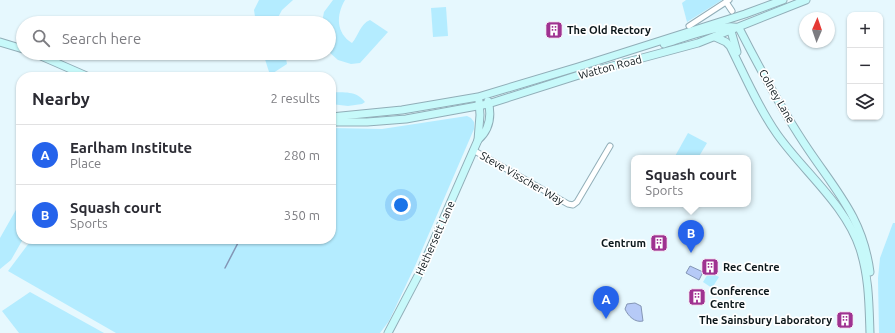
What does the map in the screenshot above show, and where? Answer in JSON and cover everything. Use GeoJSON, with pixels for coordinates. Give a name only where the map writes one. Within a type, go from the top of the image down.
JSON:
{"type":"FeatureCollection","features":[{"type":"Feature","properties":{"kind":"main road","name":"Watton Road"},"geometry":{"type":"LineString","coordinates":[[336,117],[402,110],[486,95],[742,15],[783,0]]}},
{"type":"Feature","properties":{"kind":"main road","name":"Watton Road"},"geometry":{"type":"LineString","coordinates":[[336,122],[367,122],[406,118],[488,104],[579,75],[715,37],[806,0]]}},
{"type":"Feature","properties":{"kind":"main road"},"geometry":{"type":"LineString","coordinates":[[735,28],[742,15]]}},
{"type":"Feature","properties":{"kind":"main road","name":"Watton Road"},"geometry":{"type":"LineString","coordinates":[[600,60],[723,27],[735,28]]}},
{"type":"Feature","properties":{"kind":"main road","name":"Colney Lane"},"geometry":{"type":"LineString","coordinates":[[735,28],[742,68]]}},
{"type":"Feature","properties":{"kind":"main road","name":"Colney Lane"},"geometry":{"type":"LineString","coordinates":[[735,28],[817,162],[852,213],[860,230],[869,262],[870,274],[868,286]]}},
{"type":"Feature","properties":{"kind":"main road","name":"Colney Lane"},"geometry":{"type":"LineString","coordinates":[[715,37],[726,42],[730,46],[764,114],[778,135],[837,209],[857,241],[868,286],[870,333]]}},
{"type":"Feature","properties":{"kind":"main road"},"geometry":{"type":"LineString","coordinates":[[0,42],[16,47]]}},
{"type":"Feature","properties":{"kind":"main road"},"geometry":{"type":"LineString","coordinates":[[50,60],[78,72]]}},
{"type":"Feature","properties":{"kind":"main road"},"geometry":{"type":"LineString","coordinates":[[486,95],[488,104]]}},
{"type":"Feature","properties":{"kind":"main road"},"geometry":{"type":"LineString","coordinates":[[478,97],[480,106]]}},
{"type":"Feature","properties":{"kind":"main road","name":"Hethersett Lane"},"geometry":{"type":"LineString","coordinates":[[388,333],[420,272],[473,150],[478,140],[483,135],[488,123],[488,104]]}},
{"type":"Feature","properties":{"kind":"main road","name":"Hethersett Lane"},"geometry":{"type":"LineString","coordinates":[[478,140],[480,106]]}},
{"type":"Feature","properties":{"kind":"main road"},"geometry":{"type":"LineString","coordinates":[[807,170],[817,162]]}},
{"type":"Feature","properties":{"kind":"street"},"geometry":{"type":"LineString","coordinates":[[689,26],[728,1],[732,11]]}},
{"type":"Feature","properties":{"kind":"street","name":"Steve Visscher Way"},"geometry":{"type":"LineString","coordinates":[[473,150],[568,204],[573,205],[577,202],[610,146]]}},
{"type":"Feature","properties":{"kind":"shaded area"},"geometry":{"type":"Polygon","coordinates":[[[259,0],[293,0],[282,10],[279,16],[255,16],[254,10],[259,0]]]}},
{"type":"Feature","properties":{"kind":"shaded area"},"geometry":{"type":"Polygon","coordinates":[[[333,0],[345,0],[340,12],[339,23],[343,34],[352,43],[364,24],[370,20],[388,32],[360,63],[351,64],[338,60],[336,58],[336,16],[323,16],[324,12],[333,0]]]}},
{"type":"Feature","properties":{"kind":"shaded area"},"geometry":{"type":"Polygon","coordinates":[[[686,0],[722,0],[687,22],[682,3],[686,0]]]}},
{"type":"Feature","properties":{"kind":"shaded area"},"geometry":{"type":"Polygon","coordinates":[[[446,7],[448,36],[433,37],[431,8],[446,7]]]}},
{"type":"Feature","properties":{"kind":"shaded area"},"geometry":{"type":"Polygon","coordinates":[[[265,60],[286,60],[287,64],[275,72],[269,72],[265,60]]]}},
{"type":"Feature","properties":{"kind":"shaded area"},"geometry":{"type":"Polygon","coordinates":[[[336,92],[354,94],[365,102],[362,104],[348,106],[336,105],[336,92]]]}},
{"type":"Feature","properties":{"kind":"shaded area"},"geometry":{"type":"Polygon","coordinates":[[[467,116],[474,122],[474,129],[415,266],[389,321],[380,333],[116,333],[8,271],[28,244],[336,244],[336,128],[382,129],[467,116]]]}},
{"type":"Feature","properties":{"kind":"shaded area"},"geometry":{"type":"Polygon","coordinates":[[[688,133],[707,143],[700,155],[676,155],[688,133]]]}},
{"type":"Feature","properties":{"kind":"shaded area"},"geometry":{"type":"Polygon","coordinates":[[[16,210],[16,244],[20,244],[11,260],[0,269],[0,238],[16,210]]]}},
{"type":"Feature","properties":{"kind":"shaded area"},"geometry":{"type":"Polygon","coordinates":[[[893,223],[895,223],[895,333],[879,333],[878,278],[880,258],[893,223]]]}},
{"type":"Feature","properties":{"kind":"shaded area"},"geometry":{"type":"Polygon","coordinates":[[[690,266],[703,272],[699,280],[686,273],[690,266]]]}},
{"type":"Feature","properties":{"kind":"shaded area"},"geometry":{"type":"Polygon","coordinates":[[[709,272],[719,277],[712,288],[703,282],[709,272]]]}},
{"type":"Feature","properties":{"kind":"shaded area"},"geometry":{"type":"Polygon","coordinates":[[[30,292],[104,333],[19,333],[2,311],[30,292]]]}},
{"type":"Feature","properties":{"kind":"shaded area"},"geometry":{"type":"Polygon","coordinates":[[[635,303],[641,306],[643,321],[637,321],[632,318],[625,309],[627,304],[635,303]]]}},
{"type":"Feature","properties":{"kind":"waterway"},"geometry":{"type":"LineString","coordinates":[[225,268],[237,244]]}},
{"type":"Feature","properties":{"kind":"place","name":"The Old Rectory"},"geometry":{"type":"Point","coordinates":[554,30]}},
{"type":"Feature","properties":{"kind":"place","name":"Centrum"},"geometry":{"type":"Point","coordinates":[659,243]}},
{"type":"Feature","properties":{"kind":"place","name":"Squash court"},"geometry":{"type":"Point","coordinates":[691,253]}},
{"type":"Feature","properties":{"kind":"place","name":"Rec Centre"},"geometry":{"type":"Point","coordinates":[710,267]}},
{"type":"Feature","properties":{"kind":"place","name":"Conference Centre"},"geometry":{"type":"Point","coordinates":[697,297]}},
{"type":"Feature","properties":{"kind":"place","name":"Earlham Institute"},"geometry":{"type":"Point","coordinates":[606,319]}},
{"type":"Feature","properties":{"kind":"place","name":"The Sainsbury Laboratory"},"geometry":{"type":"Point","coordinates":[845,320]}}]}
